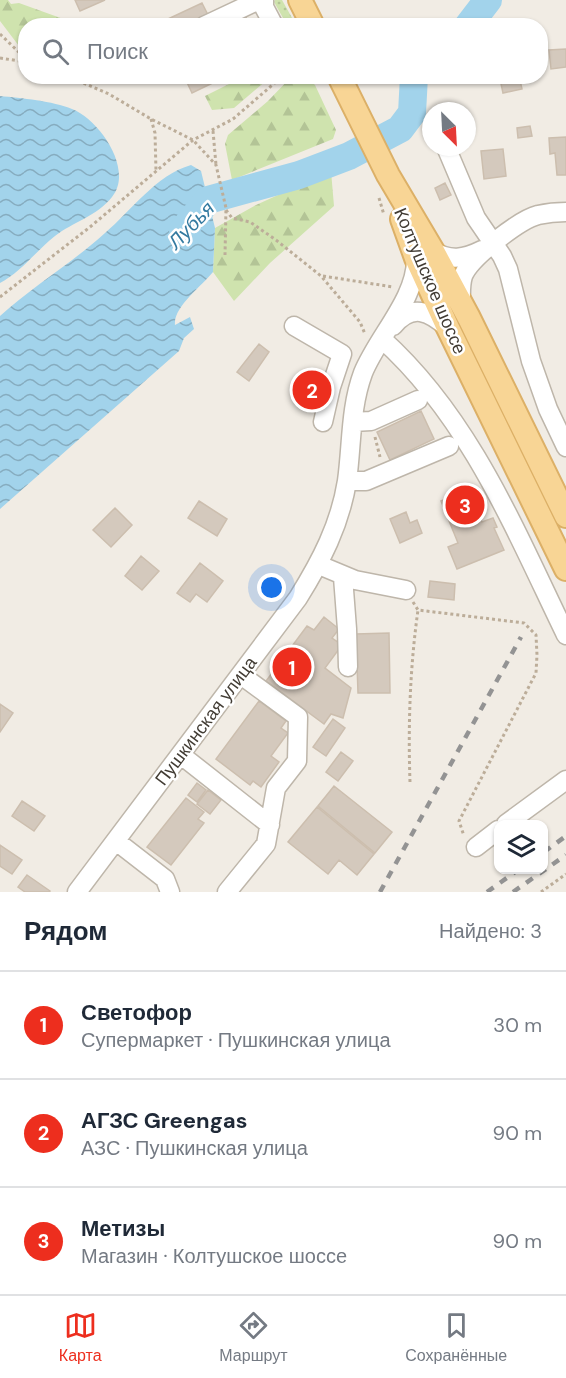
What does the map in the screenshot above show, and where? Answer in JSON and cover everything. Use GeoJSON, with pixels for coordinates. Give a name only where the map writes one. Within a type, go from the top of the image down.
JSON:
{"type":"FeatureCollection","features":[{"type":"Feature","properties":{"kind":"main road"},"geometry":{"type":"LineString","coordinates":[[300,0],[309,18]]}},
{"type":"Feature","properties":{"kind":"main road","name":"Колтушское шоссе"},"geometry":{"type":"LineString","coordinates":[[343,84],[358,115],[382,184],[425,254],[465,311],[566,516]]}},
{"type":"Feature","properties":{"kind":"main road","name":"Колтушское шоссе"},"geometry":{"type":"LineString","coordinates":[[425,254],[448,328],[566,569]]}},
{"type":"Feature","properties":{"kind":"street"},"geometry":{"type":"LineString","coordinates":[[221,18],[259,0]]}},
{"type":"Feature","properties":{"kind":"street"},"geometry":{"type":"LineString","coordinates":[[264,0],[264,7],[270,18]]}},
{"type":"Feature","properties":{"kind":"street"},"geometry":{"type":"LineString","coordinates":[[450,156],[476,218],[508,269],[531,361],[548,409],[566,447]]}},
{"type":"Feature","properties":{"kind":"street"},"geometry":{"type":"LineString","coordinates":[[465,311],[460,290],[464,274],[476,259],[526,220],[538,215],[566,212]]}},
{"type":"Feature","properties":{"kind":"street"},"geometry":{"type":"LineString","coordinates":[[425,254],[457,259],[494,244]]}},
{"type":"Feature","properties":{"kind":"street","name":"Пушкинская улица"},"geometry":{"type":"LineString","coordinates":[[77,892],[298,598],[319,565],[336,525],[362,421],[359,386],[377,335],[412,286],[425,254]]}},
{"type":"Feature","properties":{"kind":"street","name":"Пушкинская улица"},"geometry":{"type":"LineString","coordinates":[[377,335],[409,313],[422,311],[434,316],[448,328]]}},
{"type":"Feature","properties":{"kind":"street"},"geometry":{"type":"LineString","coordinates":[[294,326],[366,366]]}},
{"type":"Feature","properties":{"kind":"street"},"geometry":{"type":"LineString","coordinates":[[377,335],[412,368],[453,418],[496,491],[566,635]]}},
{"type":"Feature","properties":{"kind":"street"},"geometry":{"type":"LineString","coordinates":[[323,422],[342,354]]}},
{"type":"Feature","properties":{"kind":"street"},"geometry":{"type":"LineString","coordinates":[[362,421],[418,400]]}},
{"type":"Feature","properties":{"kind":"street"},"geometry":{"type":"LineString","coordinates":[[346,481],[366,481],[449,446]]}},
{"type":"Feature","properties":{"kind":"street"},"geometry":{"type":"LineString","coordinates":[[319,565],[343,577],[406,590]]}},
{"type":"Feature","properties":{"kind":"street"},"geometry":{"type":"LineString","coordinates":[[343,577],[348,667]]}},
{"type":"Feature","properties":{"kind":"street"},"geometry":{"type":"LineString","coordinates":[[227,892],[266,844],[276,788],[297,761],[298,717],[241,675]]}},
{"type":"Feature","properties":{"kind":"street"},"geometry":{"type":"LineString","coordinates":[[181,755],[270,825]]}},
{"type":"Feature","properties":{"kind":"street"},"geometry":{"type":"LineString","coordinates":[[513,820],[566,780]]}},
{"type":"Feature","properties":{"kind":"street"},"geometry":{"type":"LineString","coordinates":[[476,847],[494,833]]}},
{"type":"Feature","properties":{"kind":"street"},"geometry":{"type":"LineString","coordinates":[[116,841],[165,879],[170,892]]}},
{"type":"Feature","properties":{"kind":"path"},"geometry":{"type":"LineString","coordinates":[[0,34],[18,53]]}},
{"type":"Feature","properties":{"kind":"path"},"geometry":{"type":"LineString","coordinates":[[0,58],[18,60]]}},
{"type":"Feature","properties":{"kind":"path"},"geometry":{"type":"LineString","coordinates":[[86,84],[109,94],[193,140],[216,165]]}},
{"type":"Feature","properties":{"kind":"path"},"geometry":{"type":"LineString","coordinates":[[0,297],[90,227],[193,140],[232,119],[273,84]]}},
{"type":"Feature","properties":{"kind":"path"},"geometry":{"type":"LineString","coordinates":[[151,119],[155,133],[156,171]]}},
{"type":"Feature","properties":{"kind":"path"},"geometry":{"type":"LineString","coordinates":[[213,131],[216,165],[226,208],[225,255]]}},
{"type":"Feature","properties":{"kind":"path"},"geometry":{"type":"LineString","coordinates":[[382,184],[388,224]]}},
{"type":"Feature","properties":{"kind":"path"},"geometry":{"type":"LineString","coordinates":[[226,208],[232,218],[250,222],[321,276],[360,322],[367,340],[377,335]]}},
{"type":"Feature","properties":{"kind":"path"},"geometry":{"type":"LineString","coordinates":[[321,276],[398,288]]}},
{"type":"Feature","properties":{"kind":"path"},"geometry":{"type":"LineString","coordinates":[[362,421],[385,473]]}},
{"type":"Feature","properties":{"kind":"path"},"geometry":{"type":"LineString","coordinates":[[406,590],[418,610],[413,647],[408,747],[410,782]]}},
{"type":"Feature","properties":{"kind":"path"},"geometry":{"type":"LineString","coordinates":[[418,610],[524,623],[536,635],[536,673],[459,820],[465,842],[476,847]]}},
{"type":"Feature","properties":{"kind":"path"},"geometry":{"type":"LineString","coordinates":[[541,892],[566,874]]}},
{"type":"Feature","properties":{"kind":"green space"},"geometry":{"type":"Polygon","coordinates":[[[0,0],[8,0],[11,4],[19,3],[61,18],[18,18],[18,45],[0,21],[0,0]]]}},
{"type":"Feature","properties":{"kind":"green space"},"geometry":{"type":"Polygon","coordinates":[[[282,0],[292,18],[283,18],[274,2],[282,0]]]}},
{"type":"Feature","properties":{"kind":"green space"},"geometry":{"type":"Polygon","coordinates":[[[229,84],[262,84],[234,108],[212,110],[205,96],[229,84]]]}},
{"type":"Feature","properties":{"kind":"green space"},"geometry":{"type":"Polygon","coordinates":[[[284,84],[314,84],[336,130],[333,139],[232,180],[225,144],[228,135],[284,84]]]}},
{"type":"Feature","properties":{"kind":"green space"},"geometry":{"type":"Polygon","coordinates":[[[331,171],[334,206],[270,263],[234,301],[213,272],[215,228],[256,205],[331,171]]]}},
{"type":"Feature","properties":{"kind":"water"},"geometry":{"type":"Polygon","coordinates":[[[0,96],[56,104],[83,115],[103,135],[111,147],[119,173],[118,186],[106,204],[55,236],[15,273],[0,283],[0,96]]]}},
{"type":"Feature","properties":{"kind":"water"},"geometry":{"type":"Polygon","coordinates":[[[191,165],[201,171],[215,228],[213,272],[183,304],[176,318],[175,325],[190,317],[194,329],[184,338],[179,351],[0,509],[0,316],[92,244],[156,185],[178,170],[191,165]]]}},
{"type":"Feature","properties":{"kind":"building"},"geometry":{"type":"Polygon","coordinates":[[[75,0],[105,0],[80,11],[75,0]]]}},
{"type":"Feature","properties":{"kind":"building"},"geometry":{"type":"Polygon","coordinates":[[[202,3],[208,15],[202,18],[170,18],[202,3]]]}},
{"type":"Feature","properties":{"kind":"building"},"geometry":{"type":"Polygon","coordinates":[[[566,49],[566,67],[551,69],[549,50],[566,49]]]}},
{"type":"Feature","properties":{"kind":"building"},"geometry":{"type":"Polygon","coordinates":[[[188,84],[211,84],[192,93],[188,84]]]}},
{"type":"Feature","properties":{"kind":"building"},"geometry":{"type":"Polygon","coordinates":[[[501,84],[521,84],[522,89],[503,93],[501,84]]]}},
{"type":"Feature","properties":{"kind":"building"},"geometry":{"type":"Polygon","coordinates":[[[530,126],[532,136],[518,138],[517,128],[530,126]]]}},
{"type":"Feature","properties":{"kind":"building"},"geometry":{"type":"Polygon","coordinates":[[[566,137],[566,175],[557,175],[555,153],[550,154],[549,138],[566,137]]]}},
{"type":"Feature","properties":{"kind":"building"},"geometry":{"type":"Polygon","coordinates":[[[503,149],[506,176],[484,179],[481,151],[503,149]]]}},
{"type":"Feature","properties":{"kind":"building"},"geometry":{"type":"Polygon","coordinates":[[[445,183],[451,195],[440,200],[435,188],[445,183]]]}},
{"type":"Feature","properties":{"kind":"building"},"geometry":{"type":"Polygon","coordinates":[[[259,344],[269,352],[249,381],[237,372],[259,344]]]}},
{"type":"Feature","properties":{"kind":"building"},"geometry":{"type":"Polygon","coordinates":[[[307,370],[328,380],[314,408],[293,398],[307,370]]]}},
{"type":"Feature","properties":{"kind":"building"},"geometry":{"type":"Polygon","coordinates":[[[421,411],[434,439],[390,460],[377,432],[421,411]]]}},
{"type":"Feature","properties":{"kind":"building"},"geometry":{"type":"Polygon","coordinates":[[[469,490],[482,522],[493,518],[497,527],[494,528],[504,550],[457,569],[448,547],[458,543],[441,501],[469,490]]]}},
{"type":"Feature","properties":{"kind":"building"},"geometry":{"type":"Polygon","coordinates":[[[199,501],[227,519],[217,536],[188,518],[199,501]]]}},
{"type":"Feature","properties":{"kind":"building"},"geometry":{"type":"Polygon","coordinates":[[[115,508],[132,525],[111,547],[93,530],[115,508]]]}},
{"type":"Feature","properties":{"kind":"building"},"geometry":{"type":"Polygon","coordinates":[[[406,512],[410,523],[417,520],[422,533],[400,543],[390,519],[406,512]]]}},
{"type":"Feature","properties":{"kind":"building"},"geometry":{"type":"Polygon","coordinates":[[[141,556],[159,571],[142,590],[125,576],[141,556]]]}},
{"type":"Feature","properties":{"kind":"building"},"geometry":{"type":"Polygon","coordinates":[[[200,563],[223,581],[207,602],[196,594],[190,602],[177,593],[200,563]]]}},
{"type":"Feature","properties":{"kind":"building"},"geometry":{"type":"Polygon","coordinates":[[[430,581],[455,584],[454,600],[428,597],[430,581]]]}},
{"type":"Feature","properties":{"kind":"building"},"geometry":{"type":"Polygon","coordinates":[[[324,617],[339,629],[332,638],[342,645],[325,668],[351,688],[343,718],[331,714],[324,724],[266,681],[307,626],[314,630],[324,617]]]}},
{"type":"Feature","properties":{"kind":"building"},"geometry":{"type":"Polygon","coordinates":[[[389,633],[390,693],[358,693],[356,634],[389,633]]]}},
{"type":"Feature","properties":{"kind":"building"},"geometry":{"type":"Polygon","coordinates":[[[259,701],[286,721],[281,728],[288,733],[271,756],[279,762],[261,787],[253,781],[250,785],[216,759],[259,701]]]}},
{"type":"Feature","properties":{"kind":"building"},"geometry":{"type":"Polygon","coordinates":[[[0,704],[13,713],[0,732],[0,704]]]}},
{"type":"Feature","properties":{"kind":"building"},"geometry":{"type":"Polygon","coordinates":[[[333,719],[345,728],[326,756],[313,747],[333,719]]]}},
{"type":"Feature","properties":{"kind":"building"},"geometry":{"type":"Polygon","coordinates":[[[341,752],[353,761],[338,781],[326,772],[341,752]]]}},
{"type":"Feature","properties":{"kind":"building"},"geometry":{"type":"Polygon","coordinates":[[[197,783],[206,790],[197,802],[188,795],[197,783]]]}},
{"type":"Feature","properties":{"kind":"building"},"geometry":{"type":"Polygon","coordinates":[[[334,786],[392,832],[375,853],[318,806],[334,786]]]}},
{"type":"Feature","properties":{"kind":"building"},"geometry":{"type":"Polygon","coordinates":[[[208,790],[221,800],[210,814],[197,804],[208,790]]]}},
{"type":"Feature","properties":{"kind":"building"},"geometry":{"type":"Polygon","coordinates":[[[186,798],[204,812],[198,819],[204,823],[171,865],[147,847],[186,798]]]}},
{"type":"Feature","properties":{"kind":"building"},"geometry":{"type":"Polygon","coordinates":[[[22,801],[45,816],[34,831],[12,816],[22,801]]]}},
{"type":"Feature","properties":{"kind":"building"},"geometry":{"type":"Polygon","coordinates":[[[317,807],[374,854],[357,875],[339,860],[328,874],[288,842],[317,807]]]}},
{"type":"Feature","properties":{"kind":"building"},"geometry":{"type":"Polygon","coordinates":[[[0,845],[22,860],[12,874],[0,866],[0,845]]]}},
{"type":"Feature","properties":{"kind":"building"},"geometry":{"type":"Polygon","coordinates":[[[27,875],[50,891],[25,892],[18,887],[27,875]]]}},
{"type":"Feature","properties":{"kind":"waterway","name":"Лубья"},"geometry":{"type":"LineString","coordinates":[[474,18],[488,0]]}},
{"type":"Feature","properties":{"kind":"waterway","name":"Лубья"},"geometry":{"type":"LineString","coordinates":[[183,230],[208,200],[299,175],[349,156],[400,129],[412,113],[414,84]]}},
{"type":"Feature","properties":{"kind":"railway"},"geometry":{"type":"LineString","coordinates":[[380,892],[521,637]]}},
{"type":"Feature","properties":{"kind":"railway"},"geometry":{"type":"LineString","coordinates":[[548,849],[566,836]]}},
{"type":"Feature","properties":{"kind":"railway"},"geometry":{"type":"LineString","coordinates":[[513,892],[566,855]]}},
{"type":"Feature","properties":{"kind":"railway"},"geometry":{"type":"LineString","coordinates":[[487,892],[512,874]]}},
{"type":"Feature","properties":{"kind":"place","name":"АГЗС Greengas"},"geometry":{"type":"Point","coordinates":[312,390]}},
{"type":"Feature","properties":{"kind":"place","name":"Метизы"},"geometry":{"type":"Point","coordinates":[465,505]}},
{"type":"Feature","properties":{"kind":"place","name":"Светофор"},"geometry":{"type":"Point","coordinates":[292,667]}}]}
